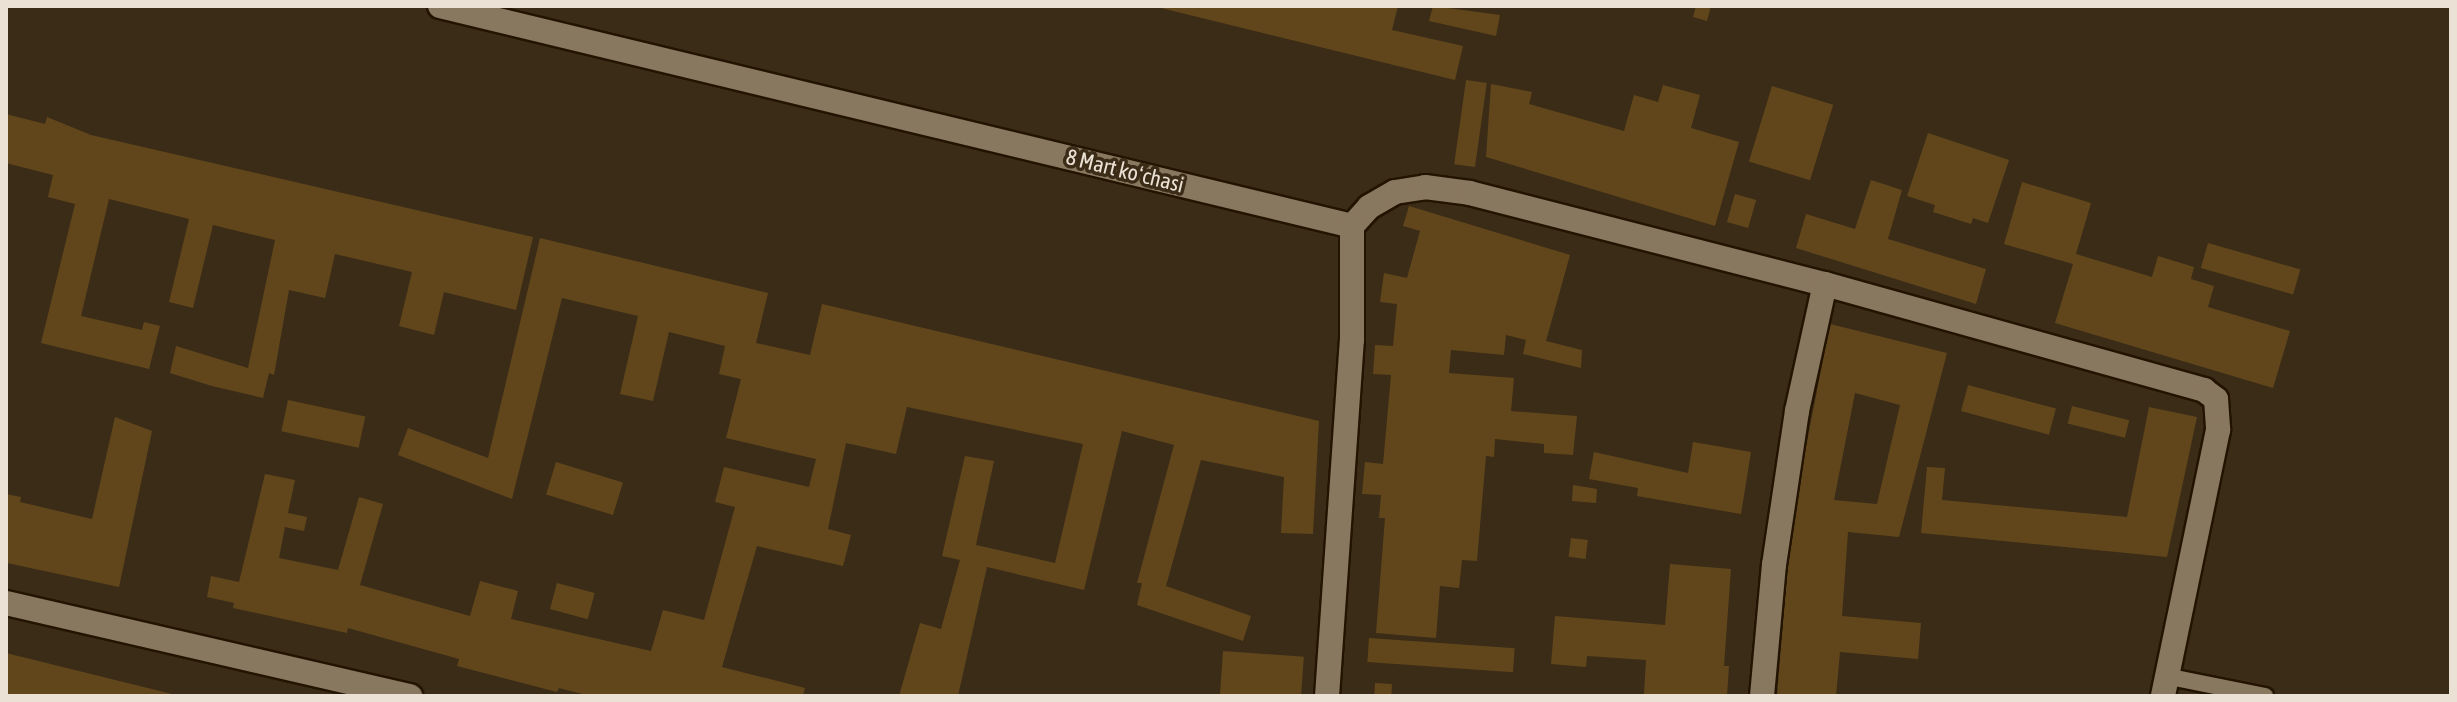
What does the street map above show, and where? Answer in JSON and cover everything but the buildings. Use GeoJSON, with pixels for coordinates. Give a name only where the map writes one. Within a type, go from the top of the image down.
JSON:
{"type":"FeatureCollection","features":[{"type":"Feature","properties":{"kind":"street","name":"8 Mart koʻchasi"},"geometry":{"type":"LineString","coordinates":[[440,6],[1352,226]]}},
{"type":"Feature","properties":{"kind":"street"},"geometry":{"type":"LineString","coordinates":[[1327,696],[1352,340],[1352,226],[1369,207],[1395,192],[1425,187],[1470,193],[1825,284],[2189,384],[2216,399],[2218,430],[2164,686]]}},
{"type":"Feature","properties":{"kind":"street"},"geometry":{"type":"LineString","coordinates":[[1762,696],[1774,565],[1797,411],[1825,284]]}},
{"type":"Feature","properties":{"kind":"street"},"geometry":{"type":"LineString","coordinates":[[6,603],[410,696]]}},
{"type":"Feature","properties":{"kind":"lane"},"geometry":{"type":"LineString","coordinates":[[2164,686],[2265,696]]}}]}
